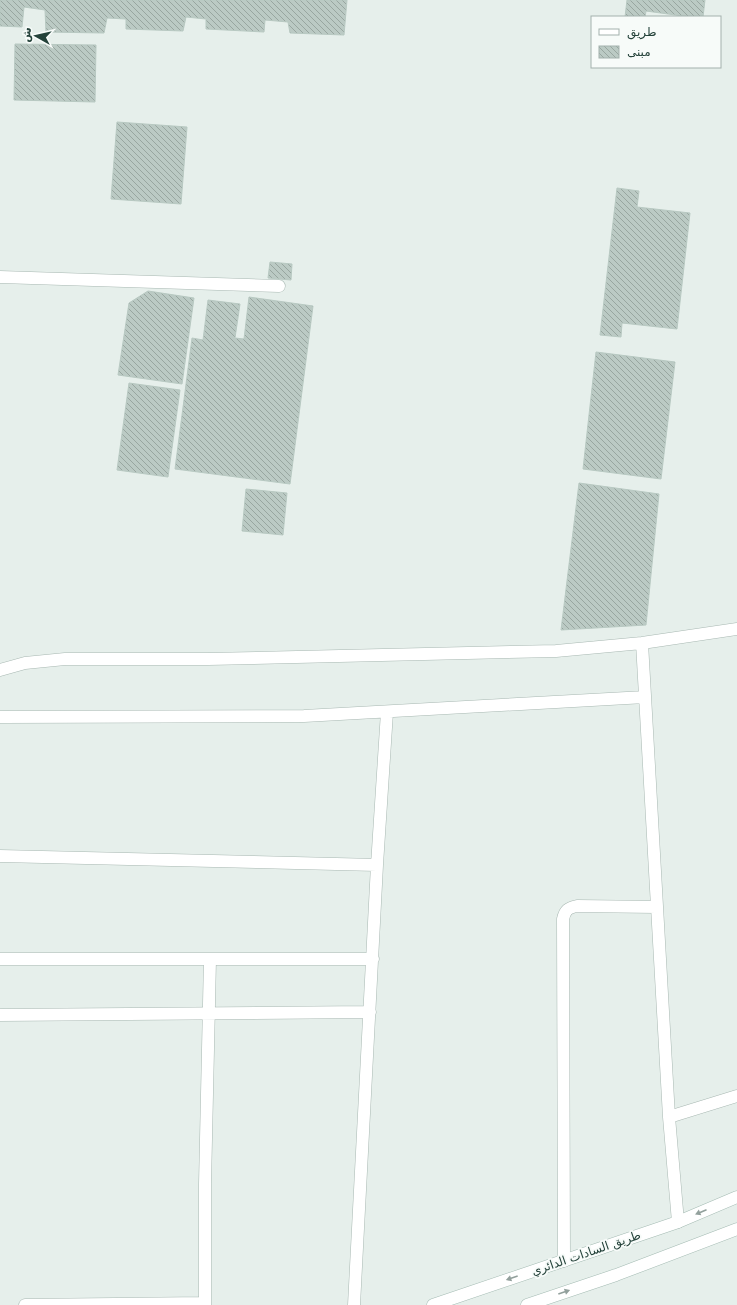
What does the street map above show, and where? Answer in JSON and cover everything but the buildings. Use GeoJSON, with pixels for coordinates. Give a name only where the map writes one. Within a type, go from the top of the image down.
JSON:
{"type":"FeatureCollection","features":[{"type":"Feature","properties":{"kind":"street"},"geometry":{"type":"LineString","coordinates":[[0,277],[278,286]]}},
{"type":"Feature","properties":{"kind":"street"},"geometry":{"type":"LineString","coordinates":[[0,670],[25,663],[66,659],[215,659],[556,651],[642,643],[737,629]]}},
{"type":"Feature","properties":{"kind":"street"},"geometry":{"type":"LineString","coordinates":[[642,643],[669,1117],[678,1222]]}},
{"type":"Feature","properties":{"kind":"street"},"geometry":{"type":"LineString","coordinates":[[0,717],[304,716],[646,697]]}},
{"type":"Feature","properties":{"kind":"street"},"geometry":{"type":"LineString","coordinates":[[354,1305],[377,865],[387,712]]}},
{"type":"Feature","properties":{"kind":"street"},"geometry":{"type":"LineString","coordinates":[[0,856],[377,865]]}},
{"type":"Feature","properties":{"kind":"street"},"geometry":{"type":"LineString","coordinates":[[564,1261],[563,918],[569,907],[577,906],[657,907]]}},
{"type":"Feature","properties":{"kind":"street"},"geometry":{"type":"LineString","coordinates":[[0,959],[373,959]]}},
{"type":"Feature","properties":{"kind":"street"},"geometry":{"type":"LineString","coordinates":[[25,1305],[205,1304],[208,1014],[210,959]]}},
{"type":"Feature","properties":{"kind":"street"},"geometry":{"type":"LineString","coordinates":[[0,1016],[370,1012]]}},
{"type":"Feature","properties":{"kind":"street"},"geometry":{"type":"LineString","coordinates":[[669,1117],[737,1096]]}},
{"type":"Feature","properties":{"kind":"street","name":"طريق السادات الدائري"},"geometry":{"type":"LineString","coordinates":[[433,1305],[678,1222],[737,1197]]}},
{"type":"Feature","properties":{"kind":"street"},"geometry":{"type":"LineString","coordinates":[[527,1305],[623,1273],[737,1229]]}}]}
